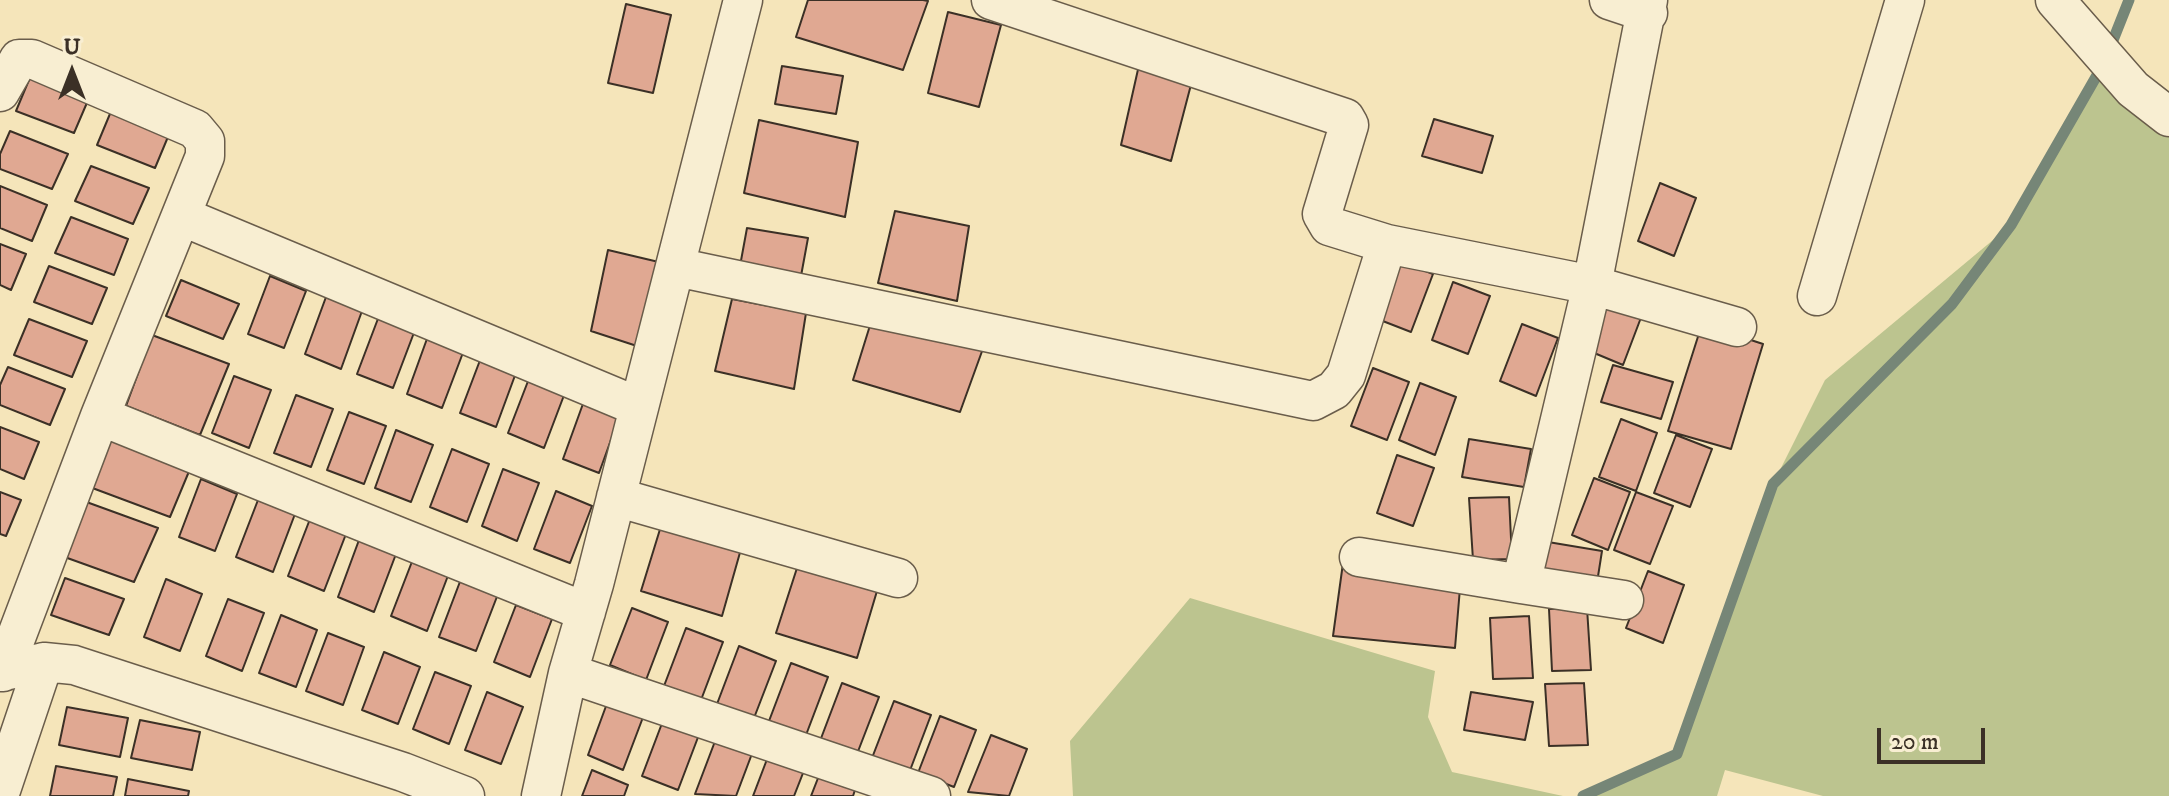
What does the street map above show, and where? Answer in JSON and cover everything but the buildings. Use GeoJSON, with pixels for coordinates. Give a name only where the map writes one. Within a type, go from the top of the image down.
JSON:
{"type":"FeatureCollection","features":[{"type":"Feature","properties":{"kind":"street"},"geometry":{"type":"LineString","coordinates":[[541,796],[568,673],[743,0]]}},
{"type":"Feature","properties":{"kind":"street"},"geometry":{"type":"LineString","coordinates":[[991,0],[1345,118],[1349,125],[1322,214],[1329,226],[1387,244],[1592,285],[1737,327]]}},
{"type":"Feature","properties":{"kind":"street"},"geometry":{"type":"LineString","coordinates":[[1521,584],[1592,285],[1648,7],[1609,0]]}},
{"type":"Feature","properties":{"kind":"street"},"geometry":{"type":"LineString","coordinates":[[1817,296],[1905,0]]}},
{"type":"Feature","properties":{"kind":"street"},"geometry":{"type":"LineString","coordinates":[[2055,0],[2133,89],[2169,117]]}},
{"type":"Feature","properties":{"kind":"street"},"geometry":{"type":"LineString","coordinates":[[0,92],[19,59],[32,59],[195,129],[205,141],[205,156],[1,672]]}},
{"type":"Feature","properties":{"kind":"street"},"geometry":{"type":"LineString","coordinates":[[181,216],[639,407]]}},
{"type":"Feature","properties":{"kind":"street"},"geometry":{"type":"LineString","coordinates":[[676,267],[1313,401],[1334,390],[1346,375],[1387,244]]}},
{"type":"Feature","properties":{"kind":"street"},"geometry":{"type":"LineString","coordinates":[[100,416],[586,612]]}},
{"type":"Feature","properties":{"kind":"street"},"geometry":{"type":"LineString","coordinates":[[616,497],[898,578]]}},
{"type":"Feature","properties":{"kind":"street"},"geometry":{"type":"LineString","coordinates":[[1359,557],[1624,600]]}},
{"type":"Feature","properties":{"kind":"street"},"geometry":{"type":"LineString","coordinates":[[1,672],[44,662],[74,665],[403,772],[465,796]]}},
{"type":"Feature","properties":{"kind":"street"},"geometry":{"type":"LineString","coordinates":[[0,793],[44,662]]}},
{"type":"Feature","properties":{"kind":"street"},"geometry":{"type":"LineString","coordinates":[[568,673],[931,796]]}},
{"type":"Feature","properties":{"kind":"green space"},"geometry":{"type":"Polygon","coordinates":[[[2104,63],[2169,117],[2169,796],[1823,796],[1725,770],[1717,796],[1583,796],[1677,754],[1773,484],[1825,380],[2011,225],[2104,63]]]}},
{"type":"Feature","properties":{"kind":"green space"},"geometry":{"type":"Polygon","coordinates":[[[1190,598],[1435,671],[1428,717],[1452,772],[1563,796],[1073,796],[1070,741],[1190,598]]]}},
{"type":"Feature","properties":{"kind":"waterway"},"geometry":{"type":"LineString","coordinates":[[1583,796],[1677,754],[1773,484],[1952,304],[2011,225],[2104,63],[2129,0]]}}]}
